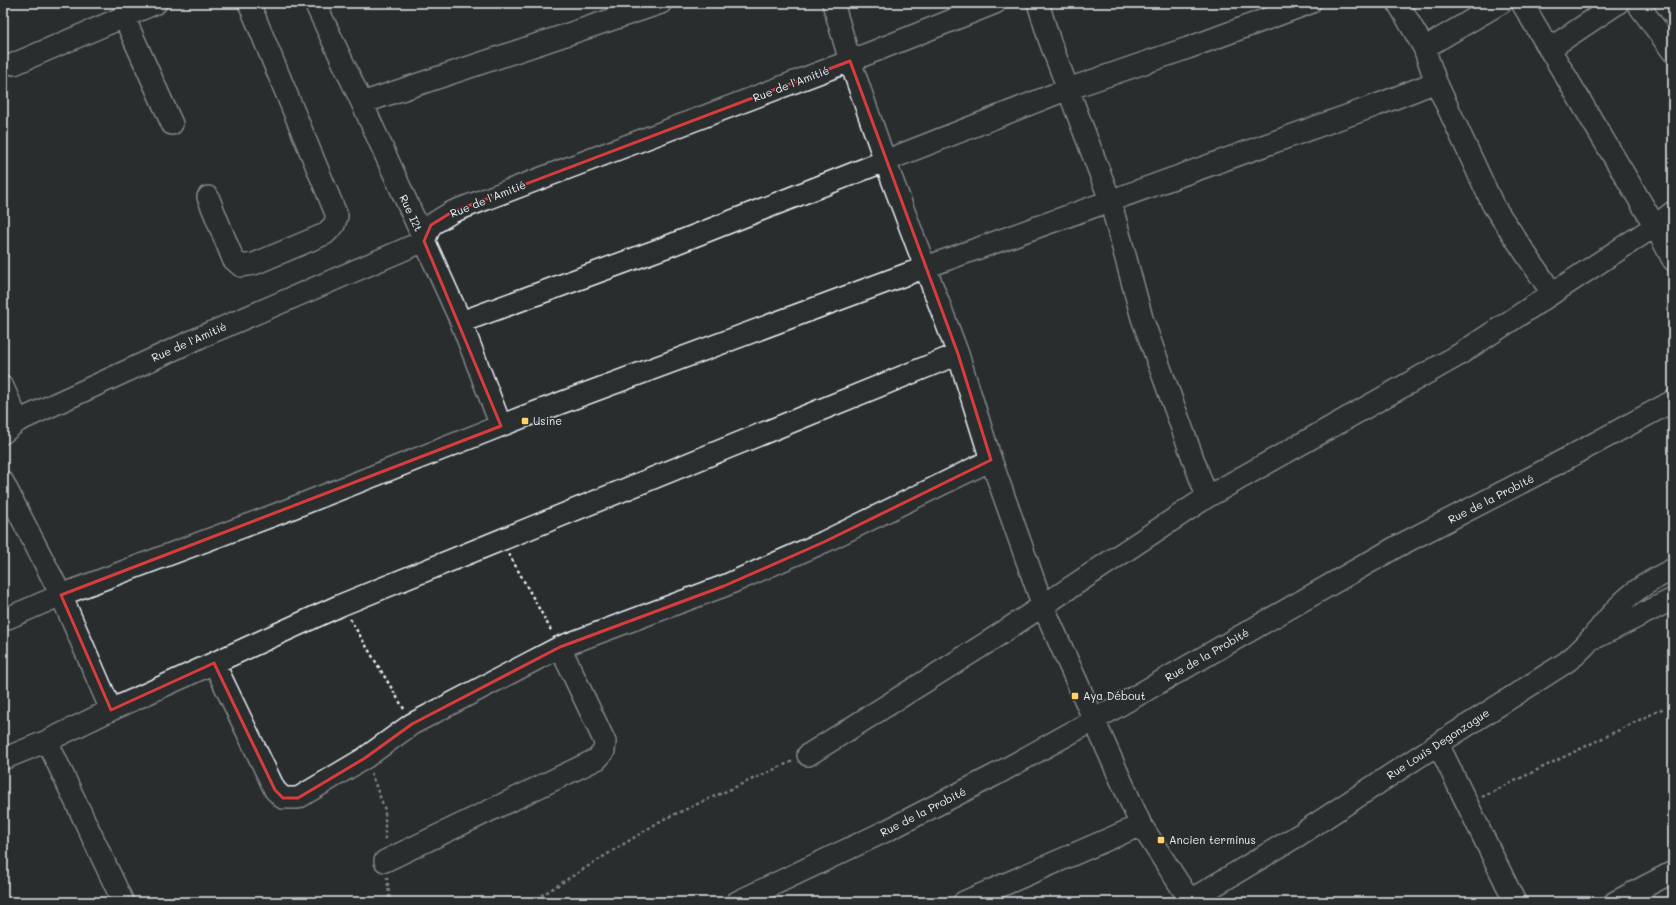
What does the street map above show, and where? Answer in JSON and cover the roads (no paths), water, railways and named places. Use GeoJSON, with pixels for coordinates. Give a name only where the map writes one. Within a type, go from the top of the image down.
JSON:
{"type":"FeatureCollection","features":[{"type":"Feature","properties":{"kind":"street"},"geometry":{"type":"LineString","coordinates":[[14,64],[156,3]]}},
{"type":"Feature","properties":{"kind":"street"},"geometry":{"type":"LineString","coordinates":[[208,197],[233,259],[241,266],[254,264],[325,234],[334,225],[337,216],[249,3]]}},
{"type":"Feature","properties":{"kind":"street","name":"Rue I2t"},"geometry":{"type":"LineString","coordinates":[[316,3],[461,322],[501,426]]}},
{"type":"Feature","properties":{"kind":"street"},"geometry":{"type":"LineString","coordinates":[[362,104],[661,3]]}},
{"type":"Feature","properties":{"kind":"street"},"geometry":{"type":"LineString","coordinates":[[833,3],[850,61],[885,161],[958,354],[991,460],[1043,606],[1142,825],[1189,901]]}},
{"type":"Feature","properties":{"kind":"street","name":"Rue de l'Amitié"},"geometry":{"type":"LineString","coordinates":[[11,427],[202,336],[424,241],[431,225],[452,212],[850,61],[995,3]]}},
{"type":"Feature","properties":{"kind":"street"},"geometry":{"type":"LineString","coordinates":[[1038,3],[1068,89],[1110,200],[1142,318],[1207,497]]}},
{"type":"Feature","properties":{"kind":"street"},"geometry":{"type":"LineString","coordinates":[[461,322],[666,247],[1068,89],[1195,46],[1310,3]]}},
{"type":"Feature","properties":{"kind":"street"},"geometry":{"type":"LineString","coordinates":[[1398,3],[1424,48],[1436,82],[1493,205],[1552,293]]}},
{"type":"Feature","properties":{"kind":"street"},"geometry":{"type":"LineString","coordinates":[[1424,48],[1501,3]]}},
{"type":"Feature","properties":{"kind":"street"},"geometry":{"type":"LineString","coordinates":[[1522,3],[1655,226],[1673,260]]}},
{"type":"Feature","properties":{"kind":"street"},"geometry":{"type":"LineString","coordinates":[[1549,49],[1618,3]]}},
{"type":"Feature","properties":{"kind":"street"},"geometry":{"type":"LineString","coordinates":[[1637,3],[1673,52]]}},
{"type":"Feature","properties":{"kind":"street"},"geometry":{"type":"LineString","coordinates":[[124,17],[172,124]]}},
{"type":"Feature","properties":{"kind":"street"},"geometry":{"type":"LineString","coordinates":[[3,620],[61,595],[277,514],[501,426],[926,267],[1436,82]]}},
{"type":"Feature","properties":{"kind":"street"},"geometry":{"type":"LineString","coordinates":[[808,755],[988,642],[1207,497],[1457,356],[1655,226],[1673,212]]}},
{"type":"Feature","properties":{"kind":"street"},"geometry":{"type":"LineString","coordinates":[[3,759],[47,741],[111,710],[341,605],[958,354]]}},
{"type":"Feature","properties":{"kind":"street"},"geometry":{"type":"LineString","coordinates":[[3,387],[11,427]]}},
{"type":"Feature","properties":{"kind":"street","name":"Rue de la Probité"},"geometry":{"type":"LineString","coordinates":[[737,902],[888,830],[995,774],[1094,720],[1396,547],[1536,475],[1673,401]]}},
{"type":"Feature","properties":{"kind":"street"},"geometry":{"type":"LineString","coordinates":[[214,663],[275,790],[283,798],[298,798],[365,758],[412,724],[560,646],[724,586],[824,542],[991,460]]}},
{"type":"Feature","properties":{"kind":"street"},"geometry":{"type":"LineString","coordinates":[[3,482],[61,595],[111,710]]}},
{"type":"Feature","properties":{"kind":"street","name":"Rue Louis Degonzague"},"geometry":{"type":"LineString","coordinates":[[1189,901],[1299,836],[1565,662],[1591,640],[1620,605],[1635,591],[1673,569]]}},
{"type":"Feature","properties":{"kind":"street"},"geometry":{"type":"LineString","coordinates":[[1591,640],[1673,599]]}},
{"type":"Feature","properties":{"kind":"street"},"geometry":{"type":"LineString","coordinates":[[385,861],[597,758],[604,751],[605,742],[560,646]]}},
{"type":"Feature","properties":{"kind":"street"},"geometry":{"type":"LineString","coordinates":[[47,741],[123,902]]}},
{"type":"Feature","properties":{"kind":"street"},"geometry":{"type":"LineString","coordinates":[[1438,744],[1515,902]]}},
{"type":"Feature","properties":{"kind":"street"},"geometry":{"type":"LineString","coordinates":[[964,902],[1142,825]]}},
{"type":"Feature","properties":{"kind":"street"},"geometry":{"type":"LineString","coordinates":[[1615,902],[1673,872]]}},
{"type":"Feature","properties":{"kind":"place","name":"Usine"},"geometry":{"type":"Point","coordinates":[525,421]}},
{"type":"Feature","properties":{"kind":"place","name":"Aya Débout"},"geometry":{"type":"Point","coordinates":[1075,696]}},
{"type":"Feature","properties":{"kind":"place","name":"Ancien terminus"},"geometry":{"type":"Point","coordinates":[1161,840]}}]}
